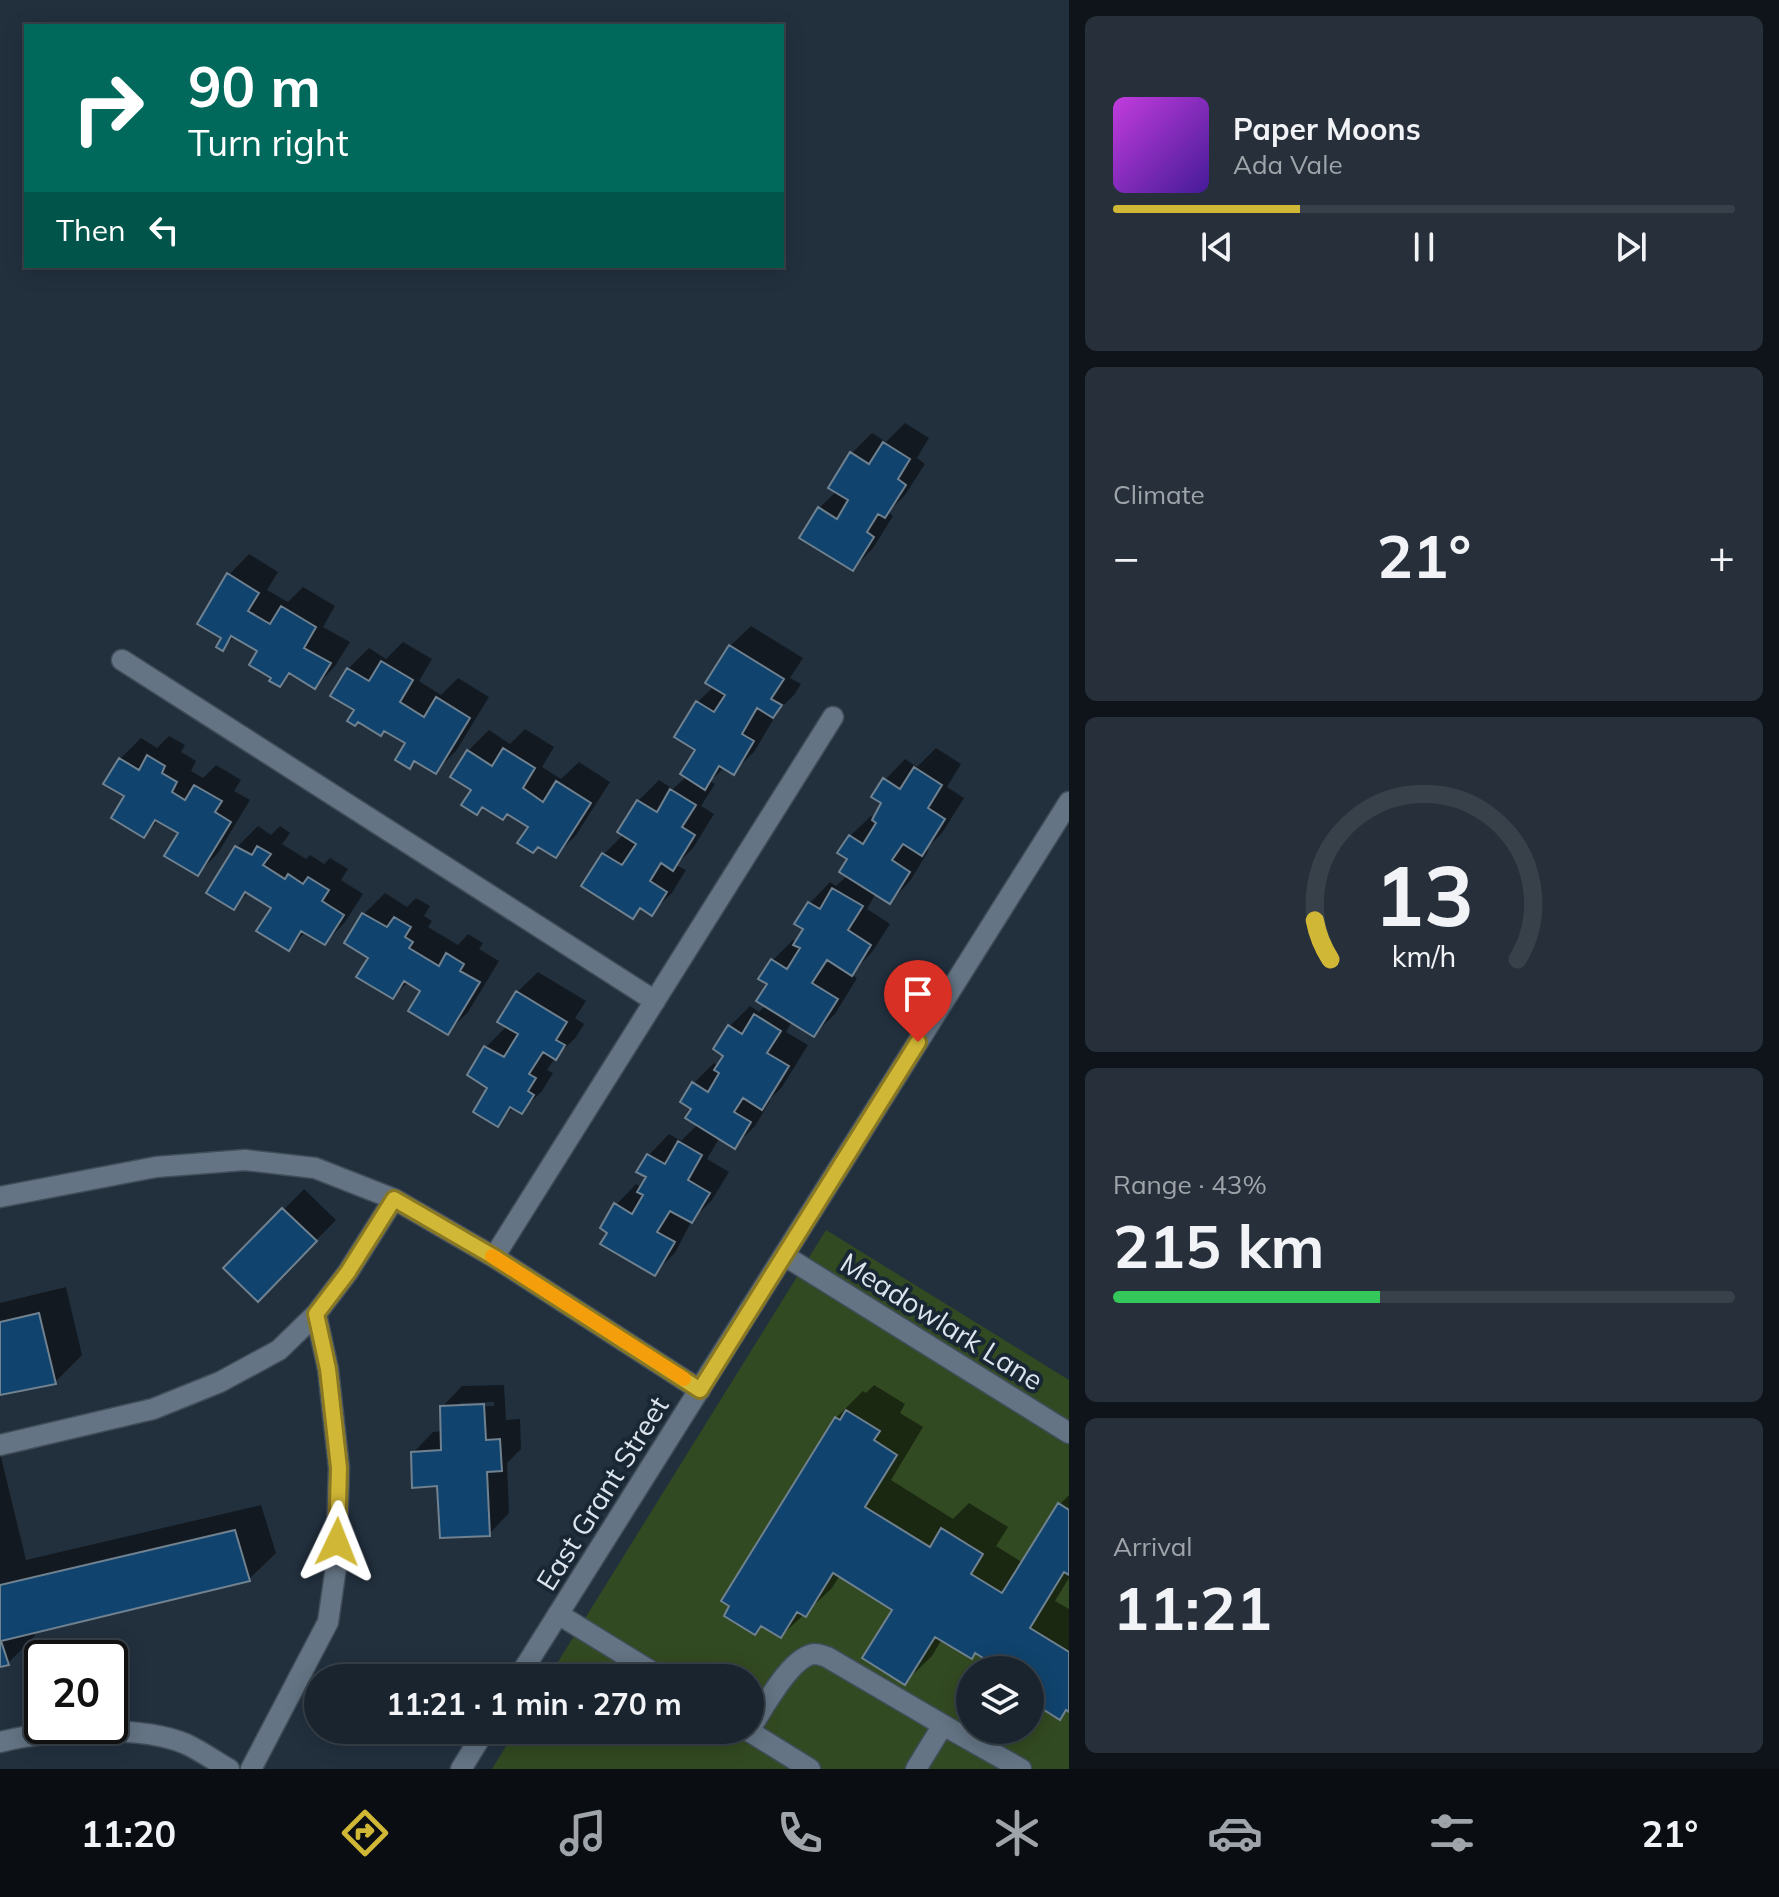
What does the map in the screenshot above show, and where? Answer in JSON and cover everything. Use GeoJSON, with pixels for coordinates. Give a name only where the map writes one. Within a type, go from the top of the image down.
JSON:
{"type":"FeatureCollection","features":[{"type":"Feature","properties":{"kind":"street"},"geometry":{"type":"LineString","coordinates":[[122,660],[655,1001]]}},
{"type":"Feature","properties":{"kind":"street"},"geometry":{"type":"LineString","coordinates":[[494,1257],[833,717]]}},
{"type":"Feature","properties":{"kind":"street","name":"East Grant Street"},"geometry":{"type":"LineString","coordinates":[[527,1664],[1069,802]]}},
{"type":"Feature","properties":{"kind":"street"},"geometry":{"type":"LineString","coordinates":[[0,1197],[156,1167],[245,1160],[315,1168],[394,1199],[494,1257],[700,1390]]}},
{"type":"Feature","properties":{"kind":"street"},"geometry":{"type":"LineString","coordinates":[[0,1445],[153,1409],[220,1382],[279,1350],[316,1314],[348,1272],[394,1199]]}},
{"type":"Feature","properties":{"kind":"street","name":"Meadowlark Lane"},"geometry":{"type":"LineString","coordinates":[[785,1256],[1069,1433]]}},
{"type":"Feature","properties":{"kind":"street"},"geometry":{"type":"LineString","coordinates":[[251,1769],[328,1622],[336,1567],[339,1468],[328,1369],[316,1314]]}},
{"type":"Feature","properties":{"kind":"street"},"geometry":{"type":"LineString","coordinates":[[558,1614],[639,1664]]}},
{"type":"Feature","properties":{"kind":"street"},"geometry":{"type":"LineString","coordinates":[[764,1708],[787,1673],[802,1659],[814,1654],[827,1657],[1021,1769]]}},
{"type":"Feature","properties":{"kind":"street"},"geometry":{"type":"LineString","coordinates":[[916,1769],[943,1725]]}},
{"type":"Feature","properties":{"kind":"street"},"geometry":{"type":"LineString","coordinates":[[0,1742],[89,1731],[140,1734],[184,1743],[229,1769]]}},
{"type":"Feature","properties":{"kind":"street"},"geometry":{"type":"LineString","coordinates":[[764,1740],[810,1769]]}},
{"type":"Feature","properties":{"kind":"street"},"geometry":{"type":"LineString","coordinates":[[461,1769],[476,1744]]}},
{"type":"Feature","properties":{"kind":"green space"},"geometry":{"type":"Polygon","coordinates":[[[826,1230],[1069,1380],[1069,1769],[492,1769],[507,1744],[764,1744],[764,1664],[557,1664],[826,1230]]]}},
{"type":"Feature","properties":{"kind":"building"},"geometry":{"type":"Polygon","coordinates":[[[883,442],[910,459],[898,479],[906,485],[885,518],[878,514],[867,532],[874,537],[853,571],[799,538],[818,507],[837,519],[848,500],[828,488],[850,452],[869,464],[883,442]]]}},
{"type":"Feature","properties":{"kind":"building"},"geometry":{"type":"Polygon","coordinates":[[[227,573],[259,593],[248,611],[270,624],[281,606],[316,627],[304,648],[331,663],[315,689],[289,673],[280,687],[269,681],[271,678],[249,665],[257,651],[231,636],[223,651],[216,647],[221,638],[197,624],[227,573]]]}},
{"type":"Feature","properties":{"kind":"building"},"geometry":{"type":"Polygon","coordinates":[[[729,645],[784,679],[771,699],[782,705],[773,718],[757,708],[742,734],[754,741],[734,775],[719,766],[705,790],[680,774],[695,750],[674,737],[696,701],[714,712],[725,695],[705,683],[729,645]]]}},
{"type":"Feature","properties":{"kind":"building"},"geometry":{"type":"Polygon","coordinates":[[[381,661],[413,680],[400,702],[424,717],[436,697],[470,718],[436,774],[414,761],[410,769],[395,760],[405,743],[384,731],[381,736],[358,722],[355,726],[347,721],[354,710],[330,696],[347,668],[369,681],[381,661]]]}},
{"type":"Feature","properties":{"kind":"building"},"geometry":{"type":"Polygon","coordinates":[[[503,748],[535,768],[523,788],[543,802],[556,781],[591,803],[556,858],[538,847],[533,853],[517,843],[528,827],[507,814],[503,820],[482,807],[477,815],[461,805],[471,790],[450,777],[467,750],[492,766],[503,748]]]}},
{"type":"Feature","properties":{"kind":"building"},"geometry":{"type":"Polygon","coordinates":[[[147,755],[165,766],[162,773],[177,782],[172,792],[185,800],[194,785],[222,801],[215,812],[231,822],[198,876],[164,856],[178,833],[155,820],[144,838],[111,818],[124,796],[103,784],[119,758],[139,770],[147,755]]]}},
{"type":"Feature","properties":{"kind":"building"},"geometry":{"type":"Polygon","coordinates":[[[914,767],[942,785],[928,808],[945,819],[922,856],[903,844],[892,860],[910,872],[890,904],[839,872],[847,859],[837,853],[849,835],[863,844],[876,823],[872,820],[881,803],[871,797],[883,778],[900,789],[914,767]]]}},
{"type":"Feature","properties":{"kind":"building"},"geometry":{"type":"Polygon","coordinates":[[[670,789],[696,805],[682,827],[695,835],[673,871],[661,863],[650,881],[667,892],[652,916],[640,908],[633,919],[581,886],[602,853],[622,865],[636,844],[617,832],[637,800],[657,812],[670,789]]]}},
{"type":"Feature","properties":{"kind":"building"},"geometry":{"type":"Polygon","coordinates":[[[235,846],[252,855],[257,846],[271,854],[263,865],[285,879],[288,874],[303,884],[308,877],[329,890],[322,901],[344,915],[325,945],[301,931],[289,951],[256,931],[271,908],[245,892],[234,910],[206,893],[235,846]]]}},
{"type":"Feature","properties":{"kind":"building"},"geometry":{"type":"Polygon","coordinates":[[[832,888],[863,906],[848,930],[871,945],[852,976],[827,960],[812,983],[838,999],[814,1037],[756,1001],[767,984],[758,979],[771,959],[787,969],[800,948],[793,945],[803,929],[794,924],[808,902],[820,909],[832,888]]]}},
{"type":"Feature","properties":{"kind":"building"},"geometry":{"type":"Polygon","coordinates":[[[362,913],[387,927],[394,917],[411,927],[405,937],[413,942],[409,948],[439,966],[446,953],[464,964],[460,971],[480,982],[448,1035],[408,1011],[420,991],[404,981],[393,999],[356,977],[368,958],[344,943],[362,913]]]}},
{"type":"Feature","properties":{"kind":"building"},"geometry":{"type":"Polygon","coordinates":[[[516,991],[567,1022],[556,1040],[565,1045],[556,1060],[543,1052],[529,1074],[536,1078],[528,1091],[534,1095],[522,1114],[510,1107],[498,1127],[473,1112],[487,1088],[467,1075],[484,1046],[504,1057],[518,1034],[497,1022],[516,991]]]}},
{"type":"Feature","properties":{"kind":"building"},"geometry":{"type":"Polygon","coordinates":[[[754,1014],[781,1031],[767,1053],[789,1066],[762,1110],[743,1098],[734,1112],[751,1122],[735,1149],[685,1118],[691,1109],[680,1102],[692,1082],[708,1092],[719,1073],[714,1070],[723,1056],[713,1049],[728,1025],[742,1034],[754,1014]]]}},
{"type":"Feature","properties":{"kind":"building"},"geometry":{"type":"Polygon","coordinates":[[[678,1141],[702,1155],[688,1180],[710,1193],[692,1223],[670,1211],[657,1232],[675,1242],[655,1276],[600,1244],[607,1233],[600,1228],[614,1203],[632,1214],[643,1195],[637,1192],[646,1177],[636,1172],[647,1154],[665,1164],[678,1141]]]}},
{"type":"Feature","properties":{"kind":"building"},"geometry":{"type":"Polygon","coordinates":[[[282,1208],[317,1241],[258,1302],[223,1268],[282,1208]]]}},
{"type":"Feature","properties":{"kind":"building"},"geometry":{"type":"Polygon","coordinates":[[[39,1313],[56,1384],[0,1395],[0,1322],[39,1313]]]}},
{"type":"Feature","properties":{"kind":"building"},"geometry":{"type":"Polygon","coordinates":[[[484,1404],[486,1440],[500,1439],[502,1471],[487,1472],[490,1536],[440,1538],[437,1486],[412,1488],[411,1452],[441,1450],[440,1406],[484,1404]]]}},
{"type":"Feature","properties":{"kind":"building"},"geometry":{"type":"Polygon","coordinates":[[[846,1410],[880,1431],[874,1440],[897,1455],[865,1507],[930,1547],[941,1528],[983,1554],[971,1574],[1002,1593],[1058,1503],[1069,1510],[1069,1575],[1064,1572],[1030,1628],[1069,1652],[1069,1712],[1066,1710],[1060,1720],[1044,1710],[1044,1656],[980,1656],[975,1653],[967,1656],[935,1637],[905,1685],[862,1658],[892,1610],[833,1573],[806,1617],[797,1612],[781,1638],[761,1626],[755,1635],[724,1616],[729,1606],[721,1601],[835,1417],[840,1420],[846,1410]]]}},
{"type":"Feature","properties":{"kind":"building"},"geometry":{"type":"Polygon","coordinates":[[[235,1530],[250,1581],[1,1641],[9,1665],[0,1667],[0,1585],[235,1530]]]}},
{"type":"Feature","properties":{"kind":"slow traffic"},"geometry":{"type":"LineString","coordinates":[[492,1256],[684,1379]]}},
{"type":"Feature","properties":{"kind":"route"},"geometry":{"type":"LineString","coordinates":[[337,1542],[339,1468],[328,1369],[316,1314],[348,1272],[394,1199],[494,1257],[700,1390],[918,1042]]}}]}
